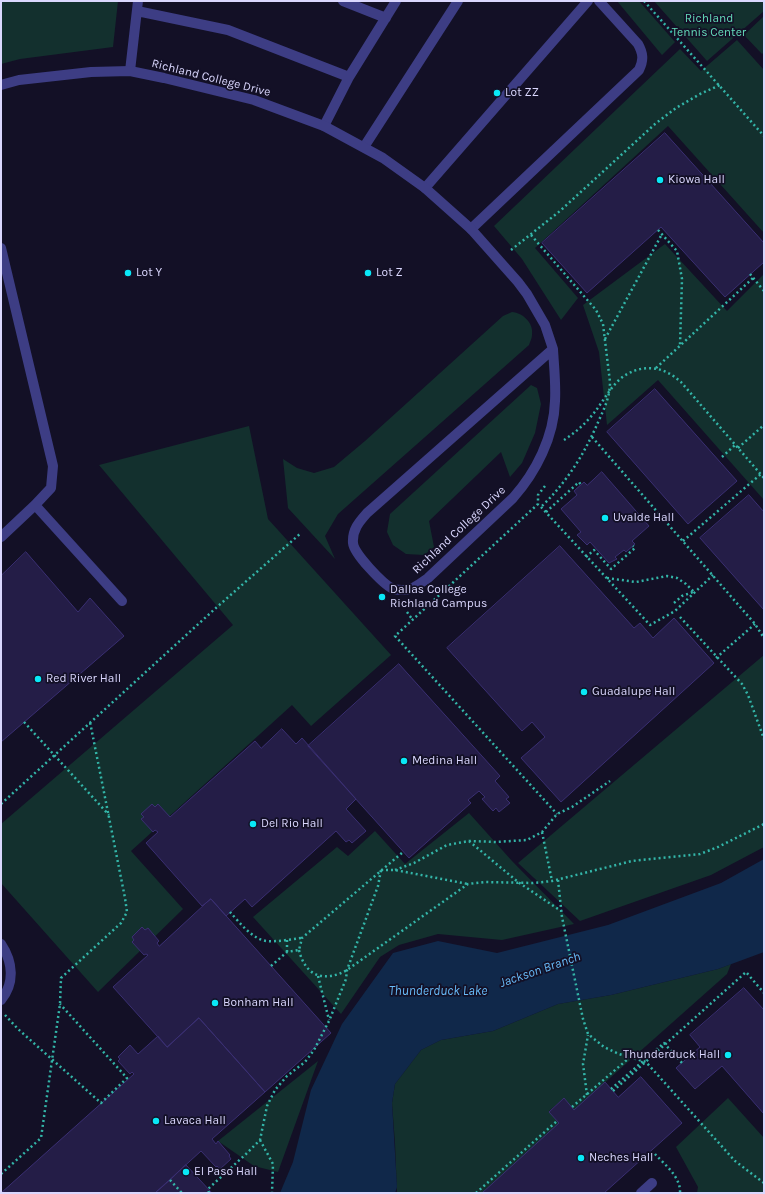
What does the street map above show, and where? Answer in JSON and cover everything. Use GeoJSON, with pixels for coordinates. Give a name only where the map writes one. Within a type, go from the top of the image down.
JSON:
{"type":"FeatureCollection","features":[{"type":"Feature","properties":{"kind":"street"},"geometry":{"type":"LineString","coordinates":[[344,1],[386,18]]}},
{"type":"Feature","properties":{"kind":"street"},"geometry":{"type":"LineString","coordinates":[[324,126],[349,77],[396,1]]}},
{"type":"Feature","properties":{"kind":"street"},"geometry":{"type":"LineString","coordinates":[[364,147],[458,1]]}},
{"type":"Feature","properties":{"kind":"street"},"geometry":{"type":"LineString","coordinates":[[425,188],[588,1]]}},
{"type":"Feature","properties":{"kind":"street"},"geometry":{"type":"LineString","coordinates":[[471,229],[639,70],[643,57],[638,44],[599,1]]}},
{"type":"Feature","properties":{"kind":"street"},"geometry":{"type":"LineString","coordinates":[[130,71],[137,6],[228,30],[349,77]]}},
{"type":"Feature","properties":{"kind":"street","name":"Richland College Drive"},"geometry":{"type":"LineString","coordinates":[[1,84],[19,80],[92,72],[130,71],[254,100],[324,126],[383,158],[425,188],[471,229],[518,282],[545,324],[553,349],[555,403],[551,428],[542,451],[530,476],[522,488],[443,565],[417,585],[406,590],[394,589],[384,583],[358,554],[353,544],[353,534],[357,524],[367,513],[553,349]]}},
{"type":"Feature","properties":{"kind":"street"},"geometry":{"type":"LineString","coordinates":[[1,248],[53,466],[51,488],[36,505],[1,537]]}},
{"type":"Feature","properties":{"kind":"street"},"geometry":{"type":"LineString","coordinates":[[36,505],[122,601]]}},
{"type":"Feature","properties":{"kind":"street"},"geometry":{"type":"LineString","coordinates":[[1,944],[7,953],[11,967],[11,981],[6,994],[1,1000]]}},
{"type":"Feature","properties":{"kind":"street"},"geometry":{"type":"LineString","coordinates":[[641,1193],[652,1184]]}},
{"type":"Feature","properties":{"kind":"path"},"geometry":{"type":"LineString","coordinates":[[644,1],[764,136]]}},
{"type":"Feature","properties":{"kind":"path"},"geometry":{"type":"LineString","coordinates":[[499,260],[560,211],[655,124],[676,108],[700,94],[720,85]]}},
{"type":"Feature","properties":{"kind":"path"},"geometry":{"type":"LineString","coordinates":[[658,230],[677,251],[682,279],[680,346]]}},
{"type":"Feature","properties":{"kind":"path"},"geometry":{"type":"LineString","coordinates":[[531,234],[596,310],[603,324],[610,391],[608,401],[592,437],[568,477],[541,507]]}},
{"type":"Feature","properties":{"kind":"path"},"geometry":{"type":"LineString","coordinates":[[605,340],[662,234]]}},
{"type":"Feature","properties":{"kind":"path"},"geometry":{"type":"LineString","coordinates":[[750,274],[764,291]]}},
{"type":"Feature","properties":{"kind":"path"},"geometry":{"type":"LineString","coordinates":[[656,368],[753,278]]}},
{"type":"Feature","properties":{"kind":"path"},"geometry":{"type":"LineString","coordinates":[[542,451],[566,439],[579,428],[593,414],[618,381],[626,374],[641,368],[656,368],[669,373],[681,382],[764,478]]}},
{"type":"Feature","properties":{"kind":"path"},"geometry":{"type":"LineString","coordinates":[[722,457],[764,425]]}},
{"type":"Feature","properties":{"kind":"path"},"geometry":{"type":"LineString","coordinates":[[592,437],[755,624],[764,638]]}},
{"type":"Feature","properties":{"kind":"path"},"geometry":{"type":"LineString","coordinates":[[683,541],[760,474]]}},
{"type":"Feature","properties":{"kind":"path"},"geometry":{"type":"LineString","coordinates":[[546,512],[579,482],[581,485]]}},
{"type":"Feature","properties":{"kind":"path"},"geometry":{"type":"LineString","coordinates":[[545,486],[538,495],[538,504],[650,625],[675,611],[713,575]]}},
{"type":"Feature","properties":{"kind":"path"},"geometry":{"type":"LineString","coordinates":[[538,504],[395,636],[557,814]]}},
{"type":"Feature","properties":{"kind":"path"},"geometry":{"type":"LineString","coordinates":[[1,804],[301,533]]}},
{"type":"Feature","properties":{"kind":"path"},"geometry":{"type":"LineString","coordinates":[[586,557],[594,550],[611,569],[635,548],[633,546]]}},
{"type":"Feature","properties":{"kind":"path"},"geometry":{"type":"LineString","coordinates":[[606,578],[636,582],[667,576],[677,578],[694,592]]}},
{"type":"Feature","properties":{"kind":"path"},"geometry":{"type":"LineString","coordinates":[[674,603],[682,596],[694,592]]}},
{"type":"Feature","properties":{"kind":"path"},"geometry":{"type":"LineString","coordinates":[[407,612],[412,620]]}},
{"type":"Feature","properties":{"kind":"path"},"geometry":{"type":"LineString","coordinates":[[680,617],[716,658],[742,684],[748,695],[764,739]]}},
{"type":"Feature","properties":{"kind":"path"},"geometry":{"type":"LineString","coordinates":[[716,658],[755,624]]}},
{"type":"Feature","properties":{"kind":"path"},"geometry":{"type":"LineString","coordinates":[[24,722],[109,816]]}},
{"type":"Feature","properties":{"kind":"path"},"geometry":{"type":"LineString","coordinates":[[1,1174],[41,1138],[60,1004],[61,978],[121,923],[126,912],[125,898],[90,722]]}},
{"type":"Feature","properties":{"kind":"path"},"geometry":{"type":"LineString","coordinates":[[395,870],[414,863],[447,844],[469,841],[496,842],[527,840],[542,832],[557,814],[572,807],[610,782]]}},
{"type":"Feature","properties":{"kind":"path"},"geometry":{"type":"LineString","coordinates":[[381,870],[395,870],[468,884],[484,882],[552,882],[632,861],[700,854],[718,847],[764,824]]}},
{"type":"Feature","properties":{"kind":"path"},"geometry":{"type":"LineString","coordinates":[[542,832],[552,882]]}},
{"type":"Feature","properties":{"kind":"path"},"geometry":{"type":"LineString","coordinates":[[469,841],[518,882],[561,911]]}},
{"type":"Feature","properties":{"kind":"path"},"geometry":{"type":"LineString","coordinates":[[404,852],[302,938],[299,950],[301,958],[306,967],[312,972],[318,976],[328,977],[338,975],[347,970],[468,884]]}},
{"type":"Feature","properties":{"kind":"path"},"geometry":{"type":"LineString","coordinates":[[209,1193],[208,1189],[260,1140],[267,1106],[275,1090],[287,1076],[305,1062],[314,1050],[329,1021],[346,979],[347,970],[378,886],[381,870]]}},
{"type":"Feature","properties":{"kind":"path"},"geometry":{"type":"LineString","coordinates":[[558,880],[562,917],[583,1019],[588,1034],[583,1064],[587,1095]]}},
{"type":"Feature","properties":{"kind":"path"},"geometry":{"type":"LineString","coordinates":[[230,912],[250,933],[266,941],[302,938]]}},
{"type":"Feature","properties":{"kind":"path"},"geometry":{"type":"LineString","coordinates":[[287,939],[287,952]]}},
{"type":"Feature","properties":{"kind":"path"},"geometry":{"type":"LineString","coordinates":[[271,966],[287,952],[299,950]]}},
{"type":"Feature","properties":{"kind":"path"},"geometry":{"type":"LineString","coordinates":[[682,1063],[664,1043],[612,1090],[646,1062],[746,972],[764,993]]}},
{"type":"Feature","properties":{"kind":"path"},"geometry":{"type":"LineString","coordinates":[[318,976],[329,1021]]}},
{"type":"Feature","properties":{"kind":"path"},"geometry":{"type":"LineString","coordinates":[[1,1010],[18,1029],[101,1103],[127,1078],[60,1004]]}},
{"type":"Feature","properties":{"kind":"path"},"geometry":{"type":"LineString","coordinates":[[588,1034],[604,1047],[646,1062],[735,1161],[764,1183]]}},
{"type":"Feature","properties":{"kind":"path"},"geometry":{"type":"LineString","coordinates":[[572,1107],[630,1057]]}},
{"type":"Feature","properties":{"kind":"path"},"geometry":{"type":"LineString","coordinates":[[476,1193],[557,1121]]}},
{"type":"Feature","properties":{"kind":"path"},"geometry":{"type":"LineString","coordinates":[[260,1140],[273,1164],[272,1193]]}},
{"type":"Feature","properties":{"kind":"path"},"geometry":{"type":"LineString","coordinates":[[655,1154],[677,1179],[680,1186],[680,1193]]}},
{"type":"Feature","properties":{"kind":"path"},"geometry":{"type":"LineString","coordinates":[[170,1180],[182,1193]]}},
{"type":"Feature","properties":{"kind":"green space"},"geometry":{"type":"Polygon","coordinates":[[[1,1],[118,1],[113,47],[20,59],[1,64],[1,1]]]}},
{"type":"Feature","properties":{"kind":"green space"},"geometry":{"type":"Polygon","coordinates":[[[617,1],[639,1],[675,42],[662,55],[617,1]]]}},
{"type":"Feature","properties":{"kind":"green space","name":"Richland Tennis Center"},"geometry":{"type":"Polygon","coordinates":[[[654,1],[764,1],[764,11],[707,61],[654,1]]]}},
{"type":"Feature","properties":{"kind":"green space"},"geometry":{"type":"Polygon","coordinates":[[[764,16],[764,52],[762,54],[744,35],[764,16]]]}},
{"type":"Feature","properties":{"kind":"green space"},"geometry":{"type":"Polygon","coordinates":[[[737,40],[764,70],[764,233],[668,126],[535,248],[578,298],[561,320],[522,259],[494,226],[680,49],[701,71],[737,40]]]}},
{"type":"Feature","properties":{"kind":"green space"},"geometry":{"type":"Polygon","coordinates":[[[665,244],[727,311],[764,274],[764,500],[658,380],[607,425],[599,352],[583,305],[665,244]]]}},
{"type":"Feature","properties":{"kind":"green space"},"geometry":{"type":"Polygon","coordinates":[[[512,312],[520,314],[527,319],[531,326],[532,337],[529,345],[338,514],[325,536],[335,559],[288,508],[283,459],[297,468],[314,473],[334,467],[365,441],[503,316],[512,312]]]}},
{"type":"Feature","properties":{"kind":"green space"},"geometry":{"type":"Polygon","coordinates":[[[531,385],[537,388],[541,404],[535,433],[522,463],[510,477],[501,452],[429,521],[434,547],[424,555],[406,554],[393,545],[387,532],[390,514],[531,385]]]}},
{"type":"Feature","properties":{"kind":"green space"},"geometry":{"type":"Polygon","coordinates":[[[249,426],[268,519],[391,655],[311,726],[292,705],[131,851],[183,909],[98,992],[1,883],[1,824],[233,625],[99,465],[249,426]]]}},
{"type":"Feature","properties":{"kind":"green space"},"geometry":{"type":"Polygon","coordinates":[[[764,655],[764,847],[711,875],[580,921],[518,863],[764,655]]]}},
{"type":"Feature","properties":{"kind":"green space"},"geometry":{"type":"Polygon","coordinates":[[[469,813],[512,861],[574,924],[502,940],[438,934],[399,945],[380,957],[341,1014],[253,917],[337,847],[348,856],[375,831],[405,864],[469,813]]]}},
{"type":"Feature","properties":{"kind":"green space"},"geometry":{"type":"Polygon","coordinates":[[[731,964],[727,974],[574,1110],[564,1098],[549,1111],[559,1123],[482,1193],[397,1193],[392,1103],[395,1084],[421,1050],[441,1040],[493,1031],[558,1004],[611,995],[718,969],[731,964]]]}},
{"type":"Feature","properties":{"kind":"green space"},"geometry":{"type":"Polygon","coordinates":[[[318,1061],[278,1172],[254,1166],[218,1141],[318,1061]]]}},
{"type":"Feature","properties":{"kind":"green space"},"geometry":{"type":"Polygon","coordinates":[[[728,1098],[764,1138],[764,1193],[697,1193],[698,1187],[676,1147],[728,1098]]]}},
{"type":"Feature","properties":{"kind":"water","name":"Thunderduck Lake"},"geometry":{"type":"Polygon","coordinates":[[[764,859],[764,952],[718,969],[611,995],[558,1004],[493,1031],[441,1040],[421,1050],[395,1084],[392,1103],[397,1187],[395,1193],[280,1193],[293,1162],[311,1090],[342,1024],[393,953],[438,941],[497,953],[608,925],[721,883],[764,859]]]}},
{"type":"Feature","properties":{"kind":"building","name":"Kiowa Hall"},"geometry":{"type":"Polygon","coordinates":[[[665,133],[764,243],[764,262],[725,297],[661,227],[587,293],[542,243],[665,133]]]}},
{"type":"Feature","properties":{"kind":"building"},"geometry":{"type":"Polygon","coordinates":[[[655,389],[737,481],[688,524],[607,432],[655,389]]]}},
{"type":"Feature","properties":{"kind":"building","name":"Uvalde Hall"},"geometry":{"type":"Polygon","coordinates":[[[602,472],[649,526],[632,541],[635,544],[626,552],[624,550],[615,557],[617,559],[609,563],[590,542],[587,545],[577,535],[581,532],[561,509],[577,495],[574,491],[584,482],[587,485],[602,472]]]}},
{"type":"Feature","properties":{"kind":"building"},"geometry":{"type":"Polygon","coordinates":[[[749,495],[764,512],[764,610],[700,538],[749,495]]]}},
{"type":"Feature","properties":{"kind":"building","name":"Guadalupe Hall"},"geometry":{"type":"Polygon","coordinates":[[[560,546],[634,628],[640,623],[653,638],[674,618],[714,663],[561,802],[521,758],[545,737],[532,722],[522,731],[447,648],[560,546]]]}},
{"type":"Feature","properties":{"kind":"building","name":"Red River Hall"},"geometry":{"type":"Polygon","coordinates":[[[26,552],[78,612],[90,598],[124,636],[1,742],[1,576],[26,552]]]}},
{"type":"Feature","properties":{"kind":"building","name":"Medina Hall"},"geometry":{"type":"Polygon","coordinates":[[[399,664],[500,776],[495,781],[509,797],[506,799],[510,803],[499,812],[496,808],[493,811],[482,799],[485,797],[479,791],[468,800],[471,803],[409,858],[308,746],[399,664]]]}},
{"type":"Feature","properties":{"kind":"building","name":"Del Rio Hall"},"geometry":{"type":"Polygon","coordinates":[[[282,729],[296,744],[302,738],[356,799],[346,809],[366,831],[352,843],[349,840],[346,842],[336,831],[252,907],[245,899],[226,916],[211,899],[202,906],[146,843],[158,832],[155,830],[153,832],[141,819],[144,817],[141,814],[152,804],[155,807],[158,804],[170,817],[255,741],[261,748],[282,729]]]}},
{"type":"Feature","properties":{"kind":"building","name":"Bonham Hall"},"geometry":{"type":"Polygon","coordinates":[[[211,899],[331,1033],[265,1092],[199,1018],[167,1047],[113,987],[148,955],[144,955],[132,942],[134,940],[132,937],[142,927],[145,930],[148,928],[159,941],[157,943],[159,946],[211,899]]]}},
{"type":"Feature","properties":{"kind":"building","name":"Thunderduck Hall"},"geometry":{"type":"Polygon","coordinates":[[[744,988],[764,1010],[764,1114],[722,1066],[695,1089],[676,1068],[700,1047],[690,1035],[744,988]]]}},
{"type":"Feature","properties":{"kind":"building","name":"Lavaca Hall"},"geometry":{"type":"Polygon","coordinates":[[[199,1018],[265,1092],[212,1139],[216,1144],[218,1141],[230,1155],[229,1156],[231,1159],[220,1169],[217,1166],[216,1167],[201,1151],[155,1193],[1,1193],[134,1074],[132,1072],[130,1074],[118,1061],[120,1059],[118,1057],[130,1045],[138,1054],[158,1036],[167,1047],[199,1018]]]}},
{"type":"Feature","properties":{"kind":"building","name":"Neches Hall"},"geometry":{"type":"Polygon","coordinates":[[[641,1077],[682,1123],[604,1193],[482,1193],[559,1123],[549,1112],[564,1098],[574,1110],[605,1082],[618,1097],[641,1077]]]}},
{"type":"Feature","properties":{"kind":"building","name":"El Paso Hall"},"geometry":{"type":"Polygon","coordinates":[[[186,1165],[212,1193],[155,1193],[170,1180],[186,1165]]]}},
{"type":"Feature","properties":{"kind":"place","name":"Lot ZZ"},"geometry":{"type":"Point","coordinates":[497,93]}},
{"type":"Feature","properties":{"kind":"place","name":"Kiowa Hall"},"geometry":{"type":"Point","coordinates":[660,180]}},
{"type":"Feature","properties":{"kind":"place","name":"Lot Y"},"geometry":{"type":"Point","coordinates":[128,273]}},
{"type":"Feature","properties":{"kind":"place","name":"Lot Z"},"geometry":{"type":"Point","coordinates":[368,273]}},
{"type":"Feature","properties":{"kind":"place","name":"Uvalde Hall"},"geometry":{"type":"Point","coordinates":[605,518]}},
{"type":"Feature","properties":{"kind":"place","name":"Dallas College Richland Campus"},"geometry":{"type":"Point","coordinates":[382,597]}},
{"type":"Feature","properties":{"kind":"place","name":"Red River Hall"},"geometry":{"type":"Point","coordinates":[38,679]}},
{"type":"Feature","properties":{"kind":"place","name":"Guadalupe Hall"},"geometry":{"type":"Point","coordinates":[584,692]}},
{"type":"Feature","properties":{"kind":"place","name":"Medina Hall"},"geometry":{"type":"Point","coordinates":[404,761]}},
{"type":"Feature","properties":{"kind":"place","name":"Del Rio Hall"},"geometry":{"type":"Point","coordinates":[253,824]}},
{"type":"Feature","properties":{"kind":"place","name":"Bonham Hall"},"geometry":{"type":"Point","coordinates":[215,1003]}},
{"type":"Feature","properties":{"kind":"place","name":"Thunderduck Hall"},"geometry":{"type":"Point","coordinates":[728,1055]}},
{"type":"Feature","properties":{"kind":"place","name":"Lavaca Hall"},"geometry":{"type":"Point","coordinates":[156,1121]}},
{"type":"Feature","properties":{"kind":"place","name":"Neches Hall"},"geometry":{"type":"Point","coordinates":[581,1158]}},
{"type":"Feature","properties":{"kind":"place","name":"El Paso Hall"},"geometry":{"type":"Point","coordinates":[186,1172]}},
{"type":"Feature","properties":{"kind":"water label","name":"Jackson Branch"},"geometry":{"type":"Point","coordinates":[540,970]}}]}
